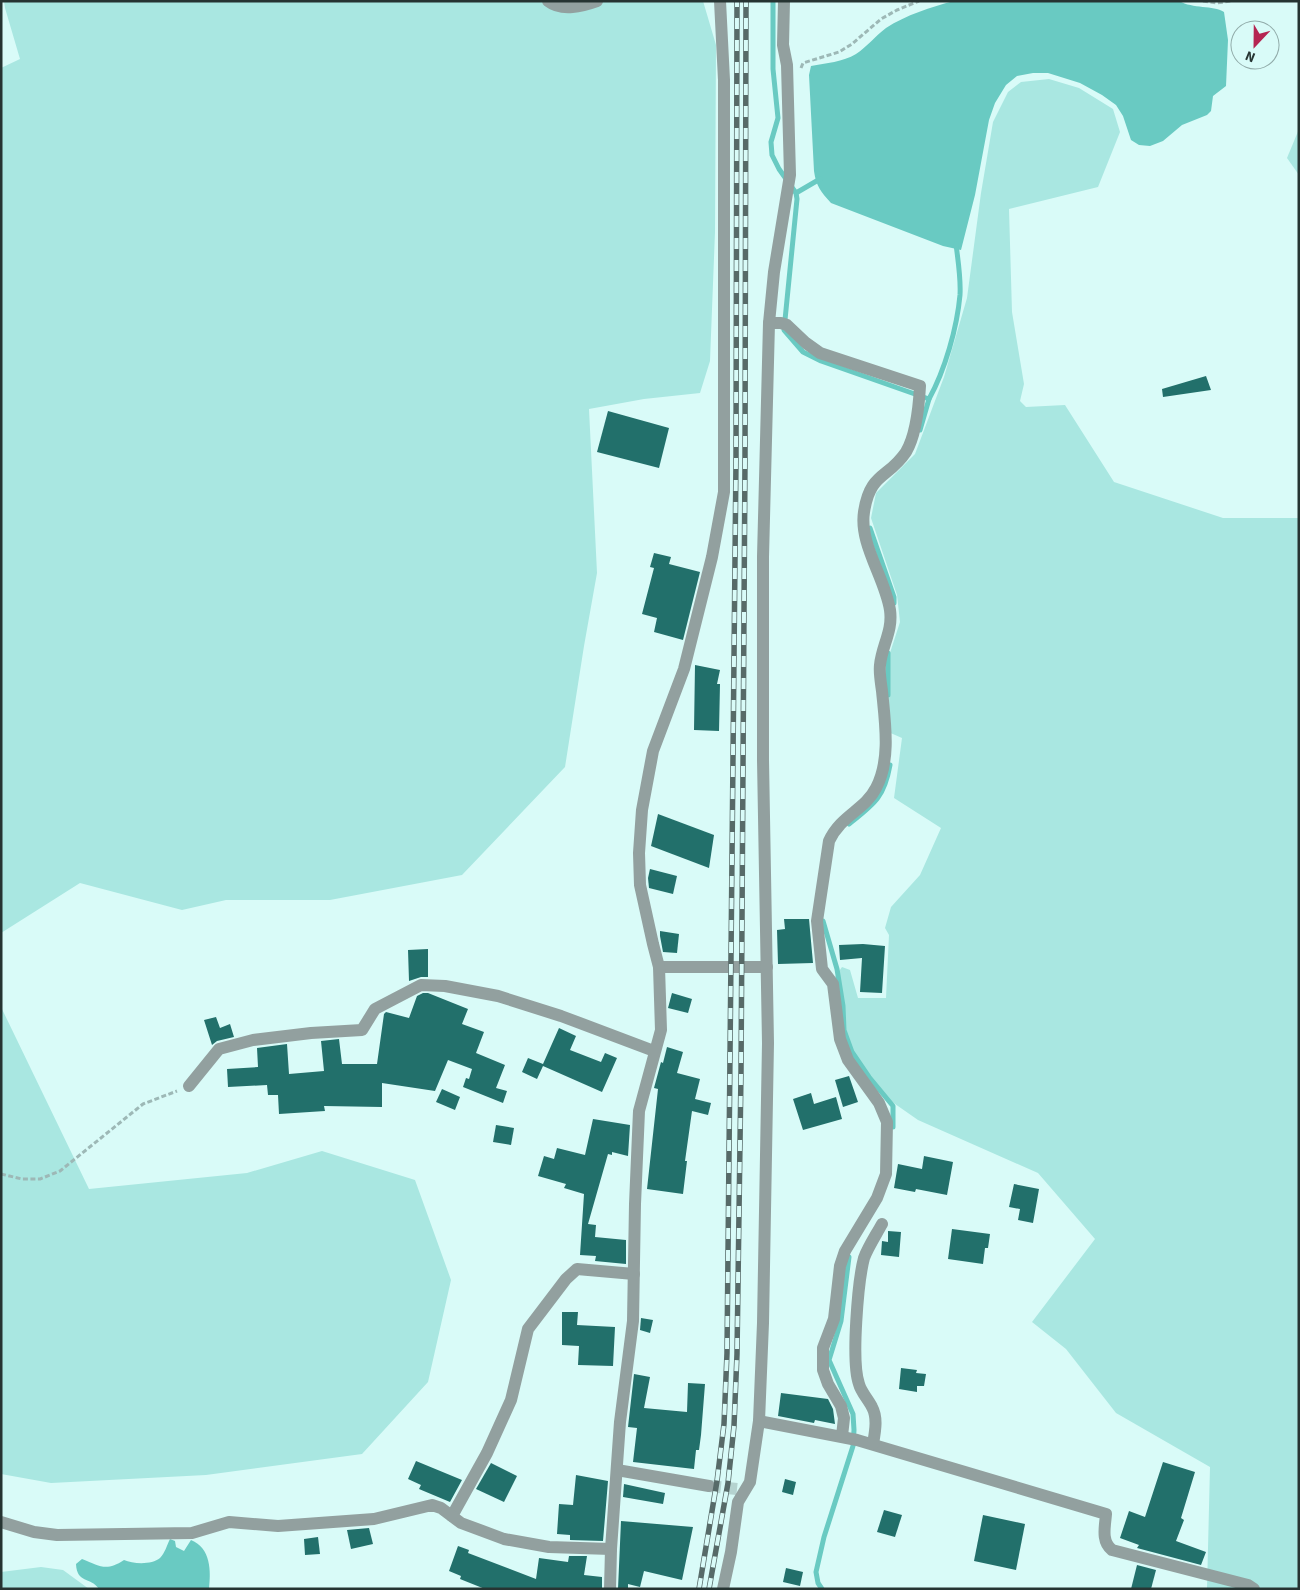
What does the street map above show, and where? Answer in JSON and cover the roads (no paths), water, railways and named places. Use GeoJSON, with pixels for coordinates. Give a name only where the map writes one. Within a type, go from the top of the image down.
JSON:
{"type":"FeatureCollection","features":[{"type":"Feature","properties":{"kind":"street"},"geometry":{"type":"LineString","coordinates":[[548,1],[552,4],[568,7],[580,7],[597,1]]}},
{"type":"Feature","properties":{"kind":"street"},"geometry":{"type":"LineString","coordinates":[[610,1589],[620,1422],[634,1321],[639,1111],[661,1030],[660,968],[640,886],[639,853],[642,810],[654,751],[686,660],[712,557],[724,492],[724,80],[720,1]]}},
{"type":"Feature","properties":{"kind":"street"},"geometry":{"type":"LineString","coordinates":[[724,1589],[738,1502],[741,1490],[750,1482],[759,1421],[763,1323],[768,1042],[763,760],[763,557],[779,323],[774,272],[789,184],[787,65],[783,46],[784,1]]}},
{"type":"Feature","properties":{"kind":"street"},"geometry":{"type":"LineString","coordinates":[[779,323],[820,353],[920,386],[917,417],[906,452],[874,482],[866,496],[863,515],[864,534],[886,592],[890,610],[891,626],[880,666],[885,739],[883,770],[876,789],[868,800],[842,821],[829,841],[817,921],[822,969],[833,984],[840,1039],[848,1060],[879,1103],[887,1122],[886,1174],[877,1198],[845,1251],[840,1266],[834,1319],[823,1348],[823,1370],[828,1384],[841,1406],[850,1438]]}},
{"type":"Feature","properties":{"kind":"street"},"geometry":{"type":"LineString","coordinates":[[660,968],[767,967]]}},
{"type":"Feature","properties":{"kind":"street"},"geometry":{"type":"LineString","coordinates":[[189,1086],[218,1049],[253,1040],[311,1033],[362,1030],[375,1008],[421,985],[445,986],[498,996],[561,1016],[654,1051]]}},
{"type":"Feature","properties":{"kind":"street"},"geometry":{"type":"LineString","coordinates":[[873,1444],[876,1426],[874,1408],[859,1384],[856,1371],[856,1341],[861,1274],[865,1256],[882,1224]]}},
{"type":"Feature","properties":{"kind":"street"},"geometry":{"type":"LineString","coordinates":[[452,1516],[487,1453],[511,1400],[528,1329],[566,1279],[577,1269],[634,1274]]}},
{"type":"Feature","properties":{"kind":"street"},"geometry":{"type":"LineString","coordinates":[[759,1421],[873,1444],[1106,1514],[1104,1537],[1107,1546],[1112,1550],[1248,1585],[1254,1589]]}},
{"type":"Feature","properties":{"kind":"street"},"geometry":{"type":"LineString","coordinates":[[617,1470],[710,1486]]}},
{"type":"Feature","properties":{"kind":"street"},"geometry":{"type":"LineString","coordinates":[[1,1522],[34,1532],[57,1535],[192,1533],[229,1522],[278,1526],[374,1519],[432,1505],[441,1508],[461,1524],[504,1539],[549,1547],[611,1548]]}},
{"type":"Feature","properties":{"kind":"waterway"},"geometry":{"type":"LineString","coordinates":[[773,1],[773,69],[778,118],[771,142],[772,155],[779,169],[796,193],[797,199],[784,330],[803,352],[821,361],[929,399],[920,430]]}},
{"type":"Feature","properties":{"kind":"waterway"},"geometry":{"type":"LineString","coordinates":[[796,193],[820,179]]}},
{"type":"Feature","properties":{"kind":"waterway"},"geometry":{"type":"LineString","coordinates":[[929,399],[945,362],[956,321],[960,295],[956,244]]}},
{"type":"Feature","properties":{"kind":"waterway"},"geometry":{"type":"LineString","coordinates":[[870,528],[894,597],[894,603]]}},
{"type":"Feature","properties":{"kind":"waterway"},"geometry":{"type":"LineString","coordinates":[[888,653],[888,695]]}},
{"type":"Feature","properties":{"kind":"waterway"},"geometry":{"type":"LineString","coordinates":[[849,824],[877,799],[885,785],[890,765]]}},
{"type":"Feature","properties":{"kind":"waterway"},"geometry":{"type":"LineString","coordinates":[[823,921],[837,969],[843,1006],[844,1030],[852,1052],[869,1077],[893,1106],[893,1127]]}},
{"type":"Feature","properties":{"kind":"waterway"},"geometry":{"type":"LineString","coordinates":[[822,1589],[818,1583],[816,1572],[824,1537],[853,1446],[853,1414],[829,1360],[841,1321],[849,1257]]}},
{"type":"Feature","properties":{"kind":"tunnel"},"geometry":{"type":"LineString","coordinates":[[709,1486],[737,1489]]}},
{"type":"Feature","properties":{"kind":"railway"},"geometry":{"type":"LineString","coordinates":[[699,1589],[717,1481],[724,1424],[727,1353],[736,460],[737,1]]}},
{"type":"Feature","properties":{"kind":"railway"},"geometry":{"type":"LineString","coordinates":[[709,1589],[728,1483],[734,1426],[737,1354],[741,1073],[746,1]]}}]}
